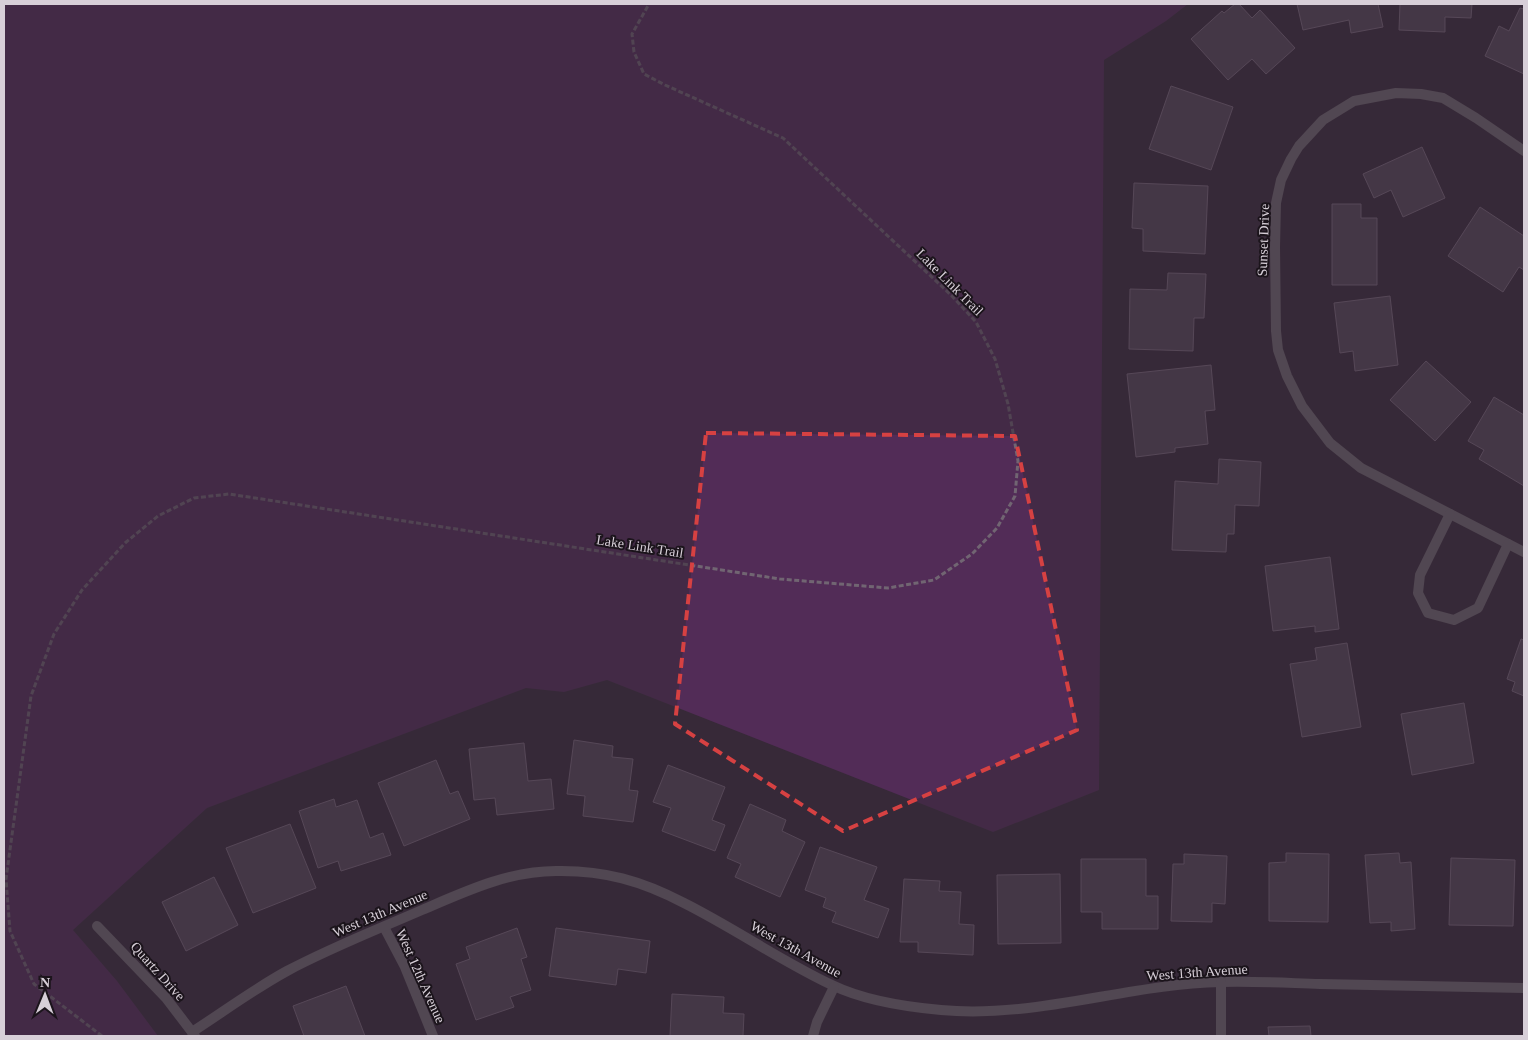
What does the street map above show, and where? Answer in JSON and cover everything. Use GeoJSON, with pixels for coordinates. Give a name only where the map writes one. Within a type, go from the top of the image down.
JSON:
{"type":"FeatureCollection","features":[{"type":"Feature","properties":{"kind":"street","name":"Sunset Drive"},"geometry":{"type":"LineString","coordinates":[[1524,151],[1443,98],[1421,94],[1396,93],[1354,101],[1323,120],[1291,158],[1281,180],[1276,203],[1275,247],[1278,350],[1287,376],[1302,406],[1330,443],[1361,468],[1524,552]]}},
{"type":"Feature","properties":{"kind":"street"},"geometry":{"type":"LineString","coordinates":[[1450,514],[1420,575],[1418,593],[1428,613],[1454,620],[1478,608],[1508,544]]}},
{"type":"Feature","properties":{"kind":"street","name":"West 13th Avenue"},"geometry":{"type":"LineString","coordinates":[[193,1034],[284,973],[326,952],[480,886],[526,874],[554,870],[596,872],[650,886],[687,904],[834,987],[869,998],[941,1010],[974,1012],[1028,1008],[1154,987],[1221,982],[1524,988]]}},
{"type":"Feature","properties":{"kind":"street","name":"Quartz Drive"},"geometry":{"type":"LineString","coordinates":[[98,926],[166,998],[193,1034]]}},
{"type":"Feature","properties":{"kind":"street","name":"West 12th Avenue"},"geometry":{"type":"LineString","coordinates":[[384,927],[405,967],[433,1036]]}},
{"type":"Feature","properties":{"kind":"street"},"geometry":{"type":"LineString","coordinates":[[1221,982],[1221,1036]]}},
{"type":"Feature","properties":{"kind":"street"},"geometry":{"type":"LineString","coordinates":[[813,1036],[834,987]]}},
{"type":"Feature","properties":{"kind":"path","name":"Lake Link Trail"},"geometry":{"type":"LineString","coordinates":[[102,1036],[34,984],[10,931],[6,879],[32,696],[54,634],[82,590],[126,543],[158,516],[194,498],[229,494],[780,579],[888,588],[934,580],[972,554],[997,528],[1014,496],[1018,461],[1008,404],[995,359],[976,322],[951,295],[782,138],[644,74],[634,52],[632,34],[649,4]]}},
{"type":"Feature","properties":{"kind":"highlighted area"},"geometry":{"type":"Polygon","coordinates":[[[706,433],[1015,436],[1077,730],[843,831],[675,724],[706,433]]]}},
{"type":"Feature","properties":{"kind":"shaded area"},"geometry":{"type":"Polygon","coordinates":[[[4,4],[1188,4],[1166,21],[1104,60],[1099,790],[993,832],[607,680],[564,692],[526,688],[207,808],[73,930],[117,981],[158,1036],[4,1036],[4,4]]]}},
{"type":"Feature","properties":{"kind":"building"},"geometry":{"type":"Polygon","coordinates":[[[1235,4],[1239,4],[1252,18],[1260,10],[1295,48],[1266,74],[1252,59],[1228,80],[1191,39],[1222,11],[1224,13],[1235,4]]]}},
{"type":"Feature","properties":{"kind":"building"},"geometry":{"type":"Polygon","coordinates":[[[1297,4],[1378,4],[1383,27],[1351,33],[1349,20],[1303,30],[1297,4]]]}},
{"type":"Feature","properties":{"kind":"building"},"geometry":{"type":"Polygon","coordinates":[[[1400,4],[1472,4],[1471,18],[1445,17],[1445,32],[1399,30],[1400,4]]]}},
{"type":"Feature","properties":{"kind":"building"},"geometry":{"type":"Polygon","coordinates":[[[1520,8],[1524,9],[1524,74],[1485,56],[1499,26],[1509,31],[1520,8]]]}},
{"type":"Feature","properties":{"kind":"building"},"geometry":{"type":"Polygon","coordinates":[[[1171,86],[1233,107],[1211,170],[1149,149],[1171,86]]]}},
{"type":"Feature","properties":{"kind":"building"},"geometry":{"type":"Polygon","coordinates":[[[1422,147],[1445,198],[1403,217],[1391,190],[1374,198],[1363,174],[1422,147]]]}},
{"type":"Feature","properties":{"kind":"building"},"geometry":{"type":"Polygon","coordinates":[[[1134,183],[1208,186],[1205,254],[1143,251],[1143,229],[1132,228],[1134,183]]]}},
{"type":"Feature","properties":{"kind":"building"},"geometry":{"type":"Polygon","coordinates":[[[1332,204],[1361,204],[1361,218],[1377,218],[1377,285],[1332,285],[1332,204]]]}},
{"type":"Feature","properties":{"kind":"building"},"geometry":{"type":"Polygon","coordinates":[[[1480,207],[1524,236],[1524,270],[1519,267],[1503,292],[1448,256],[1480,207]]]}},
{"type":"Feature","properties":{"kind":"building"},"geometry":{"type":"Polygon","coordinates":[[[1168,273],[1206,274],[1204,318],[1194,318],[1193,351],[1129,349],[1130,289],[1167,290],[1168,273]]]}},
{"type":"Feature","properties":{"kind":"building"},"geometry":{"type":"Polygon","coordinates":[[[1390,296],[1398,365],[1355,371],[1353,351],[1340,353],[1334,303],[1390,296]]]}},
{"type":"Feature","properties":{"kind":"building"},"geometry":{"type":"Polygon","coordinates":[[[1426,361],[1471,402],[1435,441],[1390,400],[1426,361]]]}},
{"type":"Feature","properties":{"kind":"building"},"geometry":{"type":"Polygon","coordinates":[[[1211,365],[1215,410],[1205,411],[1208,444],[1175,448],[1175,452],[1136,457],[1127,374],[1211,365]]]}},
{"type":"Feature","properties":{"kind":"building"},"geometry":{"type":"Polygon","coordinates":[[[1494,397],[1524,415],[1524,486],[1479,459],[1484,450],[1468,441],[1494,397]]]}},
{"type":"Feature","properties":{"kind":"building"},"geometry":{"type":"Polygon","coordinates":[[[1219,459],[1261,462],[1259,506],[1235,505],[1234,534],[1227,534],[1226,552],[1172,550],[1175,481],[1218,484],[1219,459]]]}},
{"type":"Feature","properties":{"kind":"building"},"geometry":{"type":"Polygon","coordinates":[[[1330,557],[1339,629],[1315,632],[1315,626],[1273,631],[1265,566],[1330,557]]]}},
{"type":"Feature","properties":{"kind":"building"},"geometry":{"type":"Polygon","coordinates":[[[1521,639],[1524,640],[1524,696],[1512,691],[1515,682],[1507,679],[1521,639]]]}},
{"type":"Feature","properties":{"kind":"building"},"geometry":{"type":"Polygon","coordinates":[[[1347,643],[1361,727],[1302,737],[1290,664],[1317,660],[1315,648],[1347,643]]]}},
{"type":"Feature","properties":{"kind":"building"},"geometry":{"type":"Polygon","coordinates":[[[1464,703],[1474,763],[1412,775],[1401,714],[1464,703]]]}},
{"type":"Feature","properties":{"kind":"building"},"geometry":{"type":"Polygon","coordinates":[[[574,740],[613,746],[612,757],[633,759],[629,790],[638,791],[633,822],[583,816],[585,796],[567,794],[574,740]]]}},
{"type":"Feature","properties":{"kind":"building"},"geometry":{"type":"Polygon","coordinates":[[[524,743],[528,781],[551,779],[554,809],[497,815],[495,798],[474,800],[469,749],[524,743]]]}},
{"type":"Feature","properties":{"kind":"building"},"geometry":{"type":"Polygon","coordinates":[[[436,760],[450,794],[458,791],[470,819],[404,846],[378,783],[436,760]]]}},
{"type":"Feature","properties":{"kind":"building"},"geometry":{"type":"Polygon","coordinates":[[[668,765],[725,787],[712,820],[725,825],[715,851],[662,831],[671,808],[653,802],[668,765]]]}},
{"type":"Feature","properties":{"kind":"building"},"geometry":{"type":"Polygon","coordinates":[[[334,799],[336,807],[357,800],[370,838],[383,833],[391,855],[341,871],[338,861],[318,868],[299,811],[334,799]]]}},
{"type":"Feature","properties":{"kind":"building"},"geometry":{"type":"Polygon","coordinates":[[[750,804],[786,820],[782,831],[805,842],[780,897],[735,877],[741,864],[727,858],[750,804]]]}},
{"type":"Feature","properties":{"kind":"building"},"geometry":{"type":"Polygon","coordinates":[[[290,824],[316,888],[253,913],[226,848],[290,824]]]}},
{"type":"Feature","properties":{"kind":"building"},"geometry":{"type":"Polygon","coordinates":[[[820,847],[877,867],[864,900],[889,909],[878,938],[832,922],[836,912],[823,907],[826,898],[805,890],[820,847]]]}},
{"type":"Feature","properties":{"kind":"building"},"geometry":{"type":"Polygon","coordinates":[[[1286,853],[1329,854],[1328,922],[1269,921],[1269,863],[1286,862],[1286,853]]]}},
{"type":"Feature","properties":{"kind":"building"},"geometry":{"type":"Polygon","coordinates":[[[1399,853],[1400,863],[1411,862],[1415,929],[1391,931],[1391,922],[1370,923],[1365,855],[1399,853]]]}},
{"type":"Feature","properties":{"kind":"building"},"geometry":{"type":"Polygon","coordinates":[[[1184,854],[1227,856],[1225,904],[1212,903],[1212,922],[1171,921],[1173,864],[1184,864],[1184,854]]]}},
{"type":"Feature","properties":{"kind":"building"},"geometry":{"type":"Polygon","coordinates":[[[1451,858],[1515,860],[1513,926],[1449,925],[1451,858]]]}},
{"type":"Feature","properties":{"kind":"building"},"geometry":{"type":"Polygon","coordinates":[[[1081,859],[1146,859],[1146,896],[1158,896],[1158,929],[1102,929],[1102,912],[1081,912],[1081,859]]]}},
{"type":"Feature","properties":{"kind":"building"},"geometry":{"type":"Polygon","coordinates":[[[1060,874],[1061,943],[998,944],[997,875],[1060,874]]]}},
{"type":"Feature","properties":{"kind":"building"},"geometry":{"type":"Polygon","coordinates":[[[214,877],[238,925],[186,951],[162,902],[214,877]]]}},
{"type":"Feature","properties":{"kind":"building"},"geometry":{"type":"Polygon","coordinates":[[[904,879],[940,881],[939,891],[961,892],[959,924],[974,925],[973,955],[918,952],[918,942],[900,942],[904,879]]]}},
{"type":"Feature","properties":{"kind":"building"},"geometry":{"type":"Polygon","coordinates":[[[517,928],[527,957],[521,959],[531,990],[510,997],[514,1007],[476,1020],[456,964],[470,959],[466,947],[517,928]]]}},
{"type":"Feature","properties":{"kind":"building"},"geometry":{"type":"Polygon","coordinates":[[[556,928],[650,941],[646,973],[618,969],[616,985],[549,976],[556,928]]]}},
{"type":"Feature","properties":{"kind":"building"},"geometry":{"type":"Polygon","coordinates":[[[346,986],[365,1036],[304,1036],[293,1006],[346,986]]]}},
{"type":"Feature","properties":{"kind":"building"},"geometry":{"type":"Polygon","coordinates":[[[672,994],[724,997],[723,1013],[744,1014],[743,1036],[670,1036],[672,994]]]}},
{"type":"Feature","properties":{"kind":"building"},"geometry":{"type":"Polygon","coordinates":[[[1310,1026],[1311,1036],[1269,1036],[1268,1027],[1310,1026]]]}}]}
